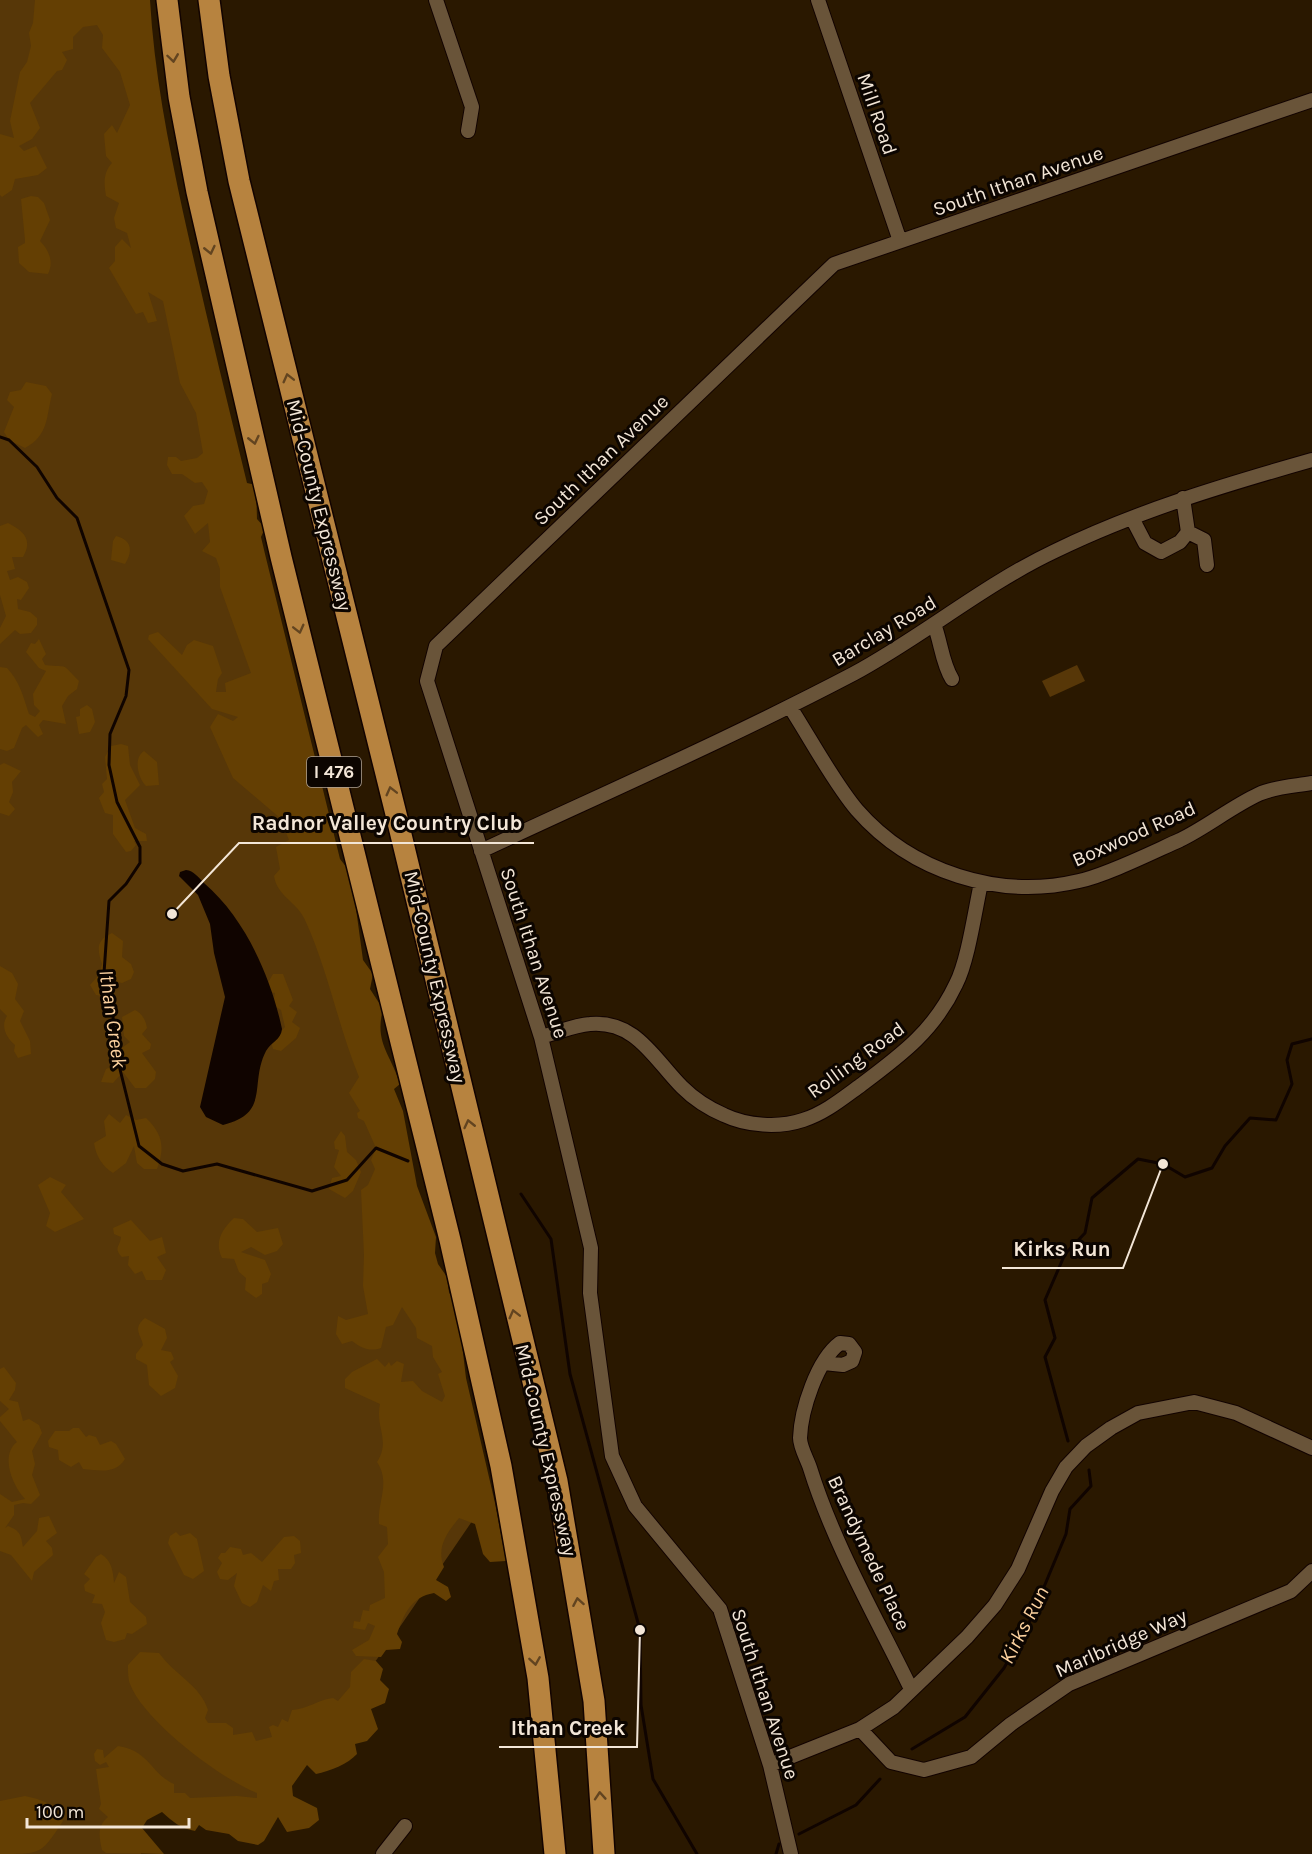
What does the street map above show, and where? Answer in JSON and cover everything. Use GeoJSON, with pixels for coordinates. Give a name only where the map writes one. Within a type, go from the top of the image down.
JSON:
{"type":"FeatureCollection","features":[{"type":"Feature","properties":{"kind":"highway","name":"I 476"},"geometry":{"type":"LineString","coordinates":[[167,0],[178,97],[200,204],[281,557],[450,1240],[501,1466],[538,1678],[555,1854]]}},
{"type":"Feature","properties":{"kind":"highway","name":"Mid-County Expressway"},"geometry":{"type":"LineString","coordinates":[[209,0],[219,76],[239,181],[396,814],[557,1481],[594,1701],[604,1854]]}},
{"type":"Feature","properties":{"kind":"street"},"geometry":{"type":"LineString","coordinates":[[436,0],[472,107],[468,131]]}},
{"type":"Feature","properties":{"kind":"street","name":"Mill Road"},"geometry":{"type":"LineString","coordinates":[[818,0],[900,241]]}},
{"type":"Feature","properties":{"kind":"street","name":"South Ithan Avenue"},"geometry":{"type":"LineString","coordinates":[[791,1854],[770,1765],[720,1609],[635,1506],[612,1456],[590,1293],[591,1248],[542,1037],[480,851],[427,681],[436,646],[834,264],[1312,100]]}},
{"type":"Feature","properties":{"kind":"street","name":"Barclay Road"},"geometry":{"type":"LineString","coordinates":[[480,851],[790,707],[881,659],[979,594],[1054,551],[1183,498],[1312,460]]}},
{"type":"Feature","properties":{"kind":"street"},"geometry":{"type":"LineString","coordinates":[[1132,518],[1145,543],[1161,552],[1180,542],[1188,532],[1183,498]]}},
{"type":"Feature","properties":{"kind":"street"},"geometry":{"type":"LineString","coordinates":[[1188,532],[1204,540],[1207,565]]}},
{"type":"Feature","properties":{"kind":"street"},"geometry":{"type":"LineString","coordinates":[[934,624],[940,640],[945,668],[952,679]]}},
{"type":"Feature","properties":{"kind":"street","name":"Boxwood Road"},"geometry":{"type":"LineString","coordinates":[[790,707],[857,809],[890,841],[924,862],[963,879],[981,883],[1044,888],[1082,881],[1182,839],[1261,793],[1312,783]]}},
{"type":"Feature","properties":{"kind":"street","name":"Rolling Road"},"geometry":{"type":"LineString","coordinates":[[542,1037],[588,1024],[606,1024],[623,1030],[644,1042],[683,1089],[724,1115],[750,1123],[774,1125],[803,1120],[832,1107],[911,1048],[934,1021],[957,983],[981,883]]}},
{"type":"Feature","properties":{"kind":"street","name":"Brandymede Place"},"geometry":{"type":"LineString","coordinates":[[824,1364],[809,1393],[800,1439],[820,1500],[911,1689]]}},
{"type":"Feature","properties":{"kind":"street"},"geometry":{"type":"LineString","coordinates":[[770,1765],[860,1729],[894,1707],[967,1637],[994,1605],[1018,1569],[1052,1491],[1066,1467],[1086,1446],[1111,1428],[1138,1413],[1194,1402],[1236,1413],[1312,1448]]}},
{"type":"Feature","properties":{"kind":"street","name":"Marlbridge Way"},"geometry":{"type":"LineString","coordinates":[[860,1729],[891,1762],[924,1770],[971,1757],[1011,1724],[1069,1684],[1291,1591],[1312,1571]]}},
{"type":"Feature","properties":{"kind":"street"},"geometry":{"type":"LineString","coordinates":[[383,1854],[405,1826]]}},
{"type":"Feature","properties":{"kind":"shaded area"},"geometry":{"type":"Polygon","coordinates":[[[0,0],[135,0],[168,206],[492,1492],[395,1634],[266,1814],[142,1810],[141,1854],[0,1854],[0,0]]]}},
{"type":"Feature","properties":{"kind":"shaded area"},"geometry":{"type":"Polygon","coordinates":[[[35,0],[150,0],[158,80],[167,133],[206,314],[247,483],[256,485],[257,519],[265,528],[261,537],[340,859],[354,877],[354,894],[363,960],[373,974],[370,989],[383,1009],[382,1040],[400,1084],[394,1089],[403,1111],[417,1186],[436,1237],[435,1253],[438,1264],[447,1277],[449,1292],[458,1311],[466,1378],[506,1561],[490,1562],[483,1554],[475,1524],[459,1518],[444,1541],[441,1553],[444,1567],[436,1580],[448,1587],[451,1597],[446,1601],[434,1593],[414,1602],[402,1620],[397,1634],[402,1642],[400,1649],[386,1650],[381,1657],[356,1656],[352,1650],[369,1640],[375,1626],[368,1623],[365,1630],[353,1628],[354,1621],[360,1622],[363,1610],[369,1611],[370,1605],[385,1598],[384,1572],[378,1557],[388,1544],[387,1527],[379,1524],[383,1485],[383,1477],[377,1462],[383,1447],[379,1420],[380,1404],[345,1388],[345,1379],[352,1372],[377,1359],[385,1367],[389,1362],[391,1366],[397,1361],[404,1364],[401,1382],[413,1381],[422,1391],[442,1402],[445,1396],[438,1374],[442,1372],[433,1357],[432,1346],[417,1338],[416,1328],[402,1307],[393,1325],[386,1327],[381,1348],[366,1349],[352,1341],[342,1344],[336,1334],[338,1316],[346,1320],[368,1314],[363,1286],[361,1190],[368,1185],[375,1169],[371,1160],[376,1148],[364,1121],[358,1118],[357,1113],[360,1111],[349,1093],[359,1077],[313,939],[305,920],[279,889],[274,876],[280,869],[276,847],[289,840],[280,818],[233,778],[210,727],[218,714],[233,721],[238,717],[212,709],[148,639],[149,635],[158,632],[182,655],[187,645],[194,640],[213,646],[222,673],[218,679],[216,692],[226,692],[225,683],[251,673],[220,587],[220,569],[216,558],[202,551],[210,542],[208,523],[195,534],[184,516],[193,506],[204,504],[208,491],[202,482],[195,483],[182,474],[172,474],[167,465],[168,457],[176,457],[181,461],[197,458],[203,453],[196,413],[180,383],[163,301],[148,292],[157,321],[148,323],[143,312],[136,314],[109,268],[115,261],[115,247],[122,239],[131,248],[127,233],[116,228],[114,218],[119,203],[106,196],[105,178],[112,163],[106,156],[104,134],[112,125],[117,133],[130,105],[120,72],[102,48],[103,35],[97,25],[83,27],[73,37],[73,49],[62,52],[67,60],[62,70],[57,71],[30,103],[40,128],[32,139],[19,146],[24,151],[36,146],[47,168],[38,175],[15,179],[12,190],[2,197],[0,195],[0,134],[14,138],[10,121],[20,72],[27,62],[31,46],[29,33],[33,23],[35,0]]]}},
{"type":"Feature","properties":{"kind":"shaded area"},"geometry":{"type":"Polygon","coordinates":[[[31,196],[38,197],[44,203],[50,220],[40,241],[50,256],[51,265],[48,274],[29,272],[19,263],[18,247],[25,243],[21,199],[31,196]]]}},
{"type":"Feature","properties":{"kind":"shaded area"},"geometry":{"type":"Polygon","coordinates":[[[26,382],[46,386],[52,394],[43,431],[33,443],[25,448],[9,440],[4,432],[14,407],[7,400],[10,392],[21,390],[26,382]]]}},
{"type":"Feature","properties":{"kind":"shaded area"},"geometry":{"type":"Polygon","coordinates":[[[8,523],[22,533],[27,546],[23,557],[12,557],[15,569],[7,571],[10,580],[18,577],[27,582],[29,588],[21,600],[17,599],[18,609],[30,612],[37,618],[37,625],[31,633],[20,634],[15,630],[0,644],[0,628],[6,616],[0,595],[0,526],[8,523]]]}},
{"type":"Feature","properties":{"kind":"shaded area"},"geometry":{"type":"Polygon","coordinates":[[[116,536],[125,540],[130,547],[125,564],[111,560],[113,541],[116,536]]]}},
{"type":"Feature","properties":{"kind":"shaded area"},"geometry":{"type":"Polygon","coordinates":[[[39,639],[46,654],[42,659],[45,665],[65,667],[79,681],[77,689],[68,696],[62,706],[66,724],[43,720],[39,725],[43,734],[38,737],[26,725],[22,728],[14,748],[7,751],[0,749],[0,667],[7,668],[11,673],[21,690],[29,714],[35,717],[40,711],[34,705],[33,694],[46,671],[39,668],[26,652],[31,643],[35,644],[39,639]]]}},
{"type":"Feature","properties":{"kind":"shaded area"},"geometry":{"type":"Polygon","coordinates":[[[1077,665],[1085,681],[1050,697],[1042,681],[1077,665]]]}},
{"type":"Feature","properties":{"kind":"shaded area"},"geometry":{"type":"Polygon","coordinates":[[[87,705],[92,709],[95,722],[90,732],[79,734],[76,717],[80,716],[80,709],[87,705]]]}},
{"type":"Feature","properties":{"kind":"shaded area"},"geometry":{"type":"Polygon","coordinates":[[[121,744],[128,746],[130,765],[140,785],[125,800],[135,828],[146,834],[147,841],[134,841],[136,845],[131,851],[126,852],[113,834],[113,815],[105,813],[99,798],[104,792],[102,784],[107,779],[105,757],[111,746],[121,744]]]}},
{"type":"Feature","properties":{"kind":"shaded area"},"geometry":{"type":"Polygon","coordinates":[[[144,751],[157,762],[159,785],[146,786],[141,778],[138,763],[144,751]]]}},
{"type":"Feature","properties":{"kind":"shaded area"},"geometry":{"type":"Polygon","coordinates":[[[4,763],[21,771],[12,782],[13,792],[9,802],[15,809],[9,816],[0,813],[0,765],[4,763]]]}},
{"type":"Feature","properties":{"kind":"shaded area"},"geometry":{"type":"Polygon","coordinates":[[[186,870],[196,875],[219,897],[244,931],[271,989],[282,1029],[280,1036],[266,1051],[261,1063],[253,1105],[248,1113],[238,1120],[223,1125],[206,1117],[200,1107],[225,997],[214,953],[210,924],[198,895],[179,876],[180,872],[186,870]]]}},
{"type":"Feature","properties":{"kind":"shaded area"},"geometry":{"type":"Polygon","coordinates":[[[112,933],[123,941],[122,957],[131,964],[134,972],[131,979],[122,983],[108,980],[102,996],[96,995],[90,985],[97,977],[105,975],[100,971],[102,964],[99,945],[112,933]]]}},
{"type":"Feature","properties":{"kind":"shaded area"},"geometry":{"type":"Polygon","coordinates":[[[0,966],[12,973],[18,984],[15,999],[24,1011],[20,1021],[30,1041],[31,1054],[18,1058],[14,1051],[15,1045],[7,1036],[4,1028],[7,1016],[0,1009],[0,966]]]}},
{"type":"Feature","properties":{"kind":"shaded area"},"geometry":{"type":"Polygon","coordinates":[[[273,974],[283,974],[293,1000],[289,1006],[297,1012],[292,1022],[300,1028],[296,1038],[281,1051],[273,1049],[271,1042],[285,1027],[281,1010],[273,1005],[275,993],[269,992],[266,986],[273,974]]]}},
{"type":"Feature","properties":{"kind":"shaded area"},"geometry":{"type":"Polygon","coordinates":[[[135,1010],[145,1020],[147,1028],[142,1034],[151,1044],[150,1049],[142,1053],[156,1072],[155,1079],[146,1088],[135,1088],[123,1072],[113,1083],[101,1082],[106,1069],[119,1063],[119,1050],[130,1042],[124,1036],[122,1017],[135,1010]]]}},
{"type":"Feature","properties":{"kind":"shaded area"},"geometry":{"type":"Polygon","coordinates":[[[109,1114],[120,1123],[126,1115],[136,1120],[146,1118],[152,1124],[159,1136],[162,1148],[157,1169],[144,1169],[137,1163],[134,1146],[126,1163],[113,1173],[103,1164],[94,1143],[106,1136],[104,1121],[109,1114]]]}},
{"type":"Feature","properties":{"kind":"shaded area"},"geometry":{"type":"Polygon","coordinates":[[[341,1131],[345,1136],[347,1152],[356,1160],[361,1172],[353,1191],[345,1198],[329,1189],[332,1178],[341,1176],[334,1167],[339,1150],[335,1149],[334,1142],[341,1131]]]}},
{"type":"Feature","properties":{"kind":"shaded area"},"geometry":{"type":"Polygon","coordinates":[[[50,1177],[66,1185],[61,1192],[84,1219],[55,1232],[46,1226],[50,1213],[38,1185],[50,1177]]]}},
{"type":"Feature","properties":{"kind":"shaded area"},"geometry":{"type":"Polygon","coordinates":[[[234,1218],[243,1219],[257,1232],[278,1228],[283,1244],[277,1251],[265,1255],[251,1247],[241,1252],[265,1260],[271,1274],[268,1282],[262,1284],[262,1294],[256,1298],[245,1290],[246,1278],[239,1272],[234,1259],[222,1258],[220,1252],[220,1236],[234,1218]]]}},
{"type":"Feature","properties":{"kind":"shaded area"},"geometry":{"type":"Polygon","coordinates":[[[131,1220],[150,1241],[162,1237],[166,1253],[157,1257],[166,1270],[162,1280],[146,1280],[142,1271],[135,1274],[128,1265],[129,1256],[122,1257],[118,1251],[121,1237],[114,1234],[113,1228],[131,1220]]]}},
{"type":"Feature","properties":{"kind":"shaded area"},"geometry":{"type":"Polygon","coordinates":[[[145,1318],[165,1329],[167,1338],[161,1350],[171,1352],[174,1359],[170,1362],[178,1376],[175,1388],[161,1396],[149,1385],[147,1365],[136,1359],[136,1354],[143,1345],[138,1328],[145,1318]]]}},
{"type":"Feature","properties":{"kind":"shaded area"},"geometry":{"type":"Polygon","coordinates":[[[4,1367],[16,1383],[9,1400],[18,1402],[23,1421],[29,1419],[39,1425],[42,1433],[32,1451],[35,1464],[32,1475],[40,1495],[31,1504],[14,1505],[14,1515],[5,1528],[8,1526],[18,1532],[23,1547],[37,1531],[39,1518],[49,1516],[57,1533],[46,1541],[52,1548],[53,1555],[34,1572],[32,1581],[11,1555],[0,1551],[0,1494],[12,1502],[25,1499],[16,1486],[10,1470],[9,1454],[17,1442],[0,1421],[0,1417],[9,1409],[0,1401],[0,1369],[4,1367]]]}},
{"type":"Feature","properties":{"kind":"shaded area"},"geometry":{"type":"Polygon","coordinates":[[[79,1428],[86,1437],[89,1435],[96,1437],[100,1445],[111,1441],[116,1444],[125,1459],[112,1469],[101,1470],[83,1469],[79,1462],[71,1467],[59,1460],[58,1450],[49,1447],[48,1441],[55,1431],[69,1431],[79,1428]]]}},
{"type":"Feature","properties":{"kind":"shaded area"},"geometry":{"type":"Polygon","coordinates":[[[176,1532],[180,1536],[190,1533],[197,1539],[204,1571],[193,1579],[184,1575],[168,1543],[170,1536],[176,1532]]]}},
{"type":"Feature","properties":{"kind":"shaded area"},"geometry":{"type":"Polygon","coordinates":[[[294,1536],[300,1541],[301,1553],[294,1555],[295,1563],[291,1569],[278,1569],[279,1580],[274,1581],[271,1591],[263,1585],[257,1602],[250,1607],[242,1603],[234,1586],[237,1573],[228,1580],[220,1579],[217,1572],[222,1563],[218,1558],[230,1547],[241,1549],[243,1555],[251,1553],[262,1562],[284,1537],[294,1536]]]}},
{"type":"Feature","properties":{"kind":"shaded area"},"geometry":{"type":"Polygon","coordinates":[[[101,1554],[110,1563],[114,1583],[119,1572],[126,1577],[130,1602],[146,1617],[147,1624],[132,1634],[127,1633],[125,1639],[114,1642],[106,1640],[101,1623],[105,1612],[102,1604],[92,1603],[95,1595],[85,1591],[84,1585],[90,1579],[84,1574],[96,1557],[101,1554]]]}},
{"type":"Feature","properties":{"kind":"shaded area"},"geometry":{"type":"Polygon","coordinates":[[[140,1652],[159,1653],[200,1694],[208,1710],[205,1718],[208,1723],[226,1723],[233,1728],[233,1735],[252,1732],[256,1741],[272,1737],[269,1727],[273,1725],[278,1727],[282,1719],[288,1722],[292,1710],[327,1699],[333,1698],[338,1701],[350,1687],[351,1672],[364,1659],[376,1661],[383,1669],[380,1680],[389,1689],[385,1703],[371,1709],[378,1729],[367,1741],[355,1744],[357,1754],[338,1767],[316,1774],[307,1765],[292,1786],[293,1796],[317,1808],[319,1820],[309,1828],[287,1832],[278,1817],[264,1841],[258,1845],[238,1841],[229,1834],[206,1830],[199,1825],[195,1831],[185,1828],[173,1822],[162,1812],[147,1820],[142,1828],[164,1854],[106,1853],[102,1850],[100,1832],[104,1820],[108,1817],[99,1809],[101,1804],[96,1769],[109,1767],[106,1762],[100,1765],[95,1761],[94,1754],[97,1749],[103,1750],[104,1758],[118,1746],[137,1752],[174,1784],[174,1793],[185,1793],[190,1798],[237,1796],[257,1798],[257,1793],[224,1775],[185,1747],[151,1715],[138,1699],[130,1684],[128,1665],[140,1652]]]}},
{"type":"Feature","properties":{"kind":"shaded area"},"geometry":{"type":"Polygon","coordinates":[[[25,1796],[47,1803],[56,1810],[63,1821],[50,1840],[39,1850],[0,1854],[0,1801],[25,1796]]]}},
{"type":"Feature","properties":{"kind":"waterway","name":"Ithan Creek"},"geometry":{"type":"LineString","coordinates":[[0,437],[9,440],[37,467],[57,498],[77,518],[129,670],[126,696],[110,734],[109,765],[117,802],[140,847],[140,863],[126,884],[109,901],[104,973],[113,1015],[114,1045],[139,1146],[162,1164],[183,1171],[217,1164],[312,1191],[347,1180],[376,1148],[408,1161]]}},
{"type":"Feature","properties":{"kind":"waterway","name":"Kirks Run"},"geometry":{"type":"LineString","coordinates":[[1068,1441],[1045,1357],[1055,1338],[1045,1300],[1065,1254],[1085,1233],[1092,1198],[1138,1159],[1163,1164],[1185,1177],[1212,1168],[1225,1146],[1250,1118],[1276,1120],[1292,1084],[1287,1060],[1292,1044],[1312,1039]]}},
{"type":"Feature","properties":{"kind":"waterway","name":"Ithan Creek"},"geometry":{"type":"LineString","coordinates":[[521,1194],[551,1239],[570,1374],[640,1630],[641,1705],[653,1779],[697,1854]]}},
{"type":"Feature","properties":{"kind":"waterway","name":"Kirks Run"},"geometry":{"type":"LineString","coordinates":[[912,1749],[965,1717],[1004,1668],[1029,1623],[1066,1534],[1070,1509],[1091,1486],[1089,1470]]}},
{"type":"Feature","properties":{"kind":"waterway","name":"Kirks Run"},"geometry":{"type":"LineString","coordinates":[[799,1834],[856,1805],[880,1779]]}},
{"type":"Feature","properties":{"kind":"waterway","name":"Kirks Run"},"geometry":{"type":"LineString","coordinates":[[776,1854],[779,1844]]}},
{"type":"Feature","properties":{"kind":"place","name":"Radnor Valley Country Club"},"geometry":{"type":"Point","coordinates":[172,914]}},
{"type":"Feature","properties":{"kind":"place","name":"Kirks Run"},"geometry":{"type":"Point","coordinates":[1163,1164]}},
{"type":"Feature","properties":{"kind":"place","name":"Ithan Creek"},"geometry":{"type":"Point","coordinates":[640,1630]}}]}
